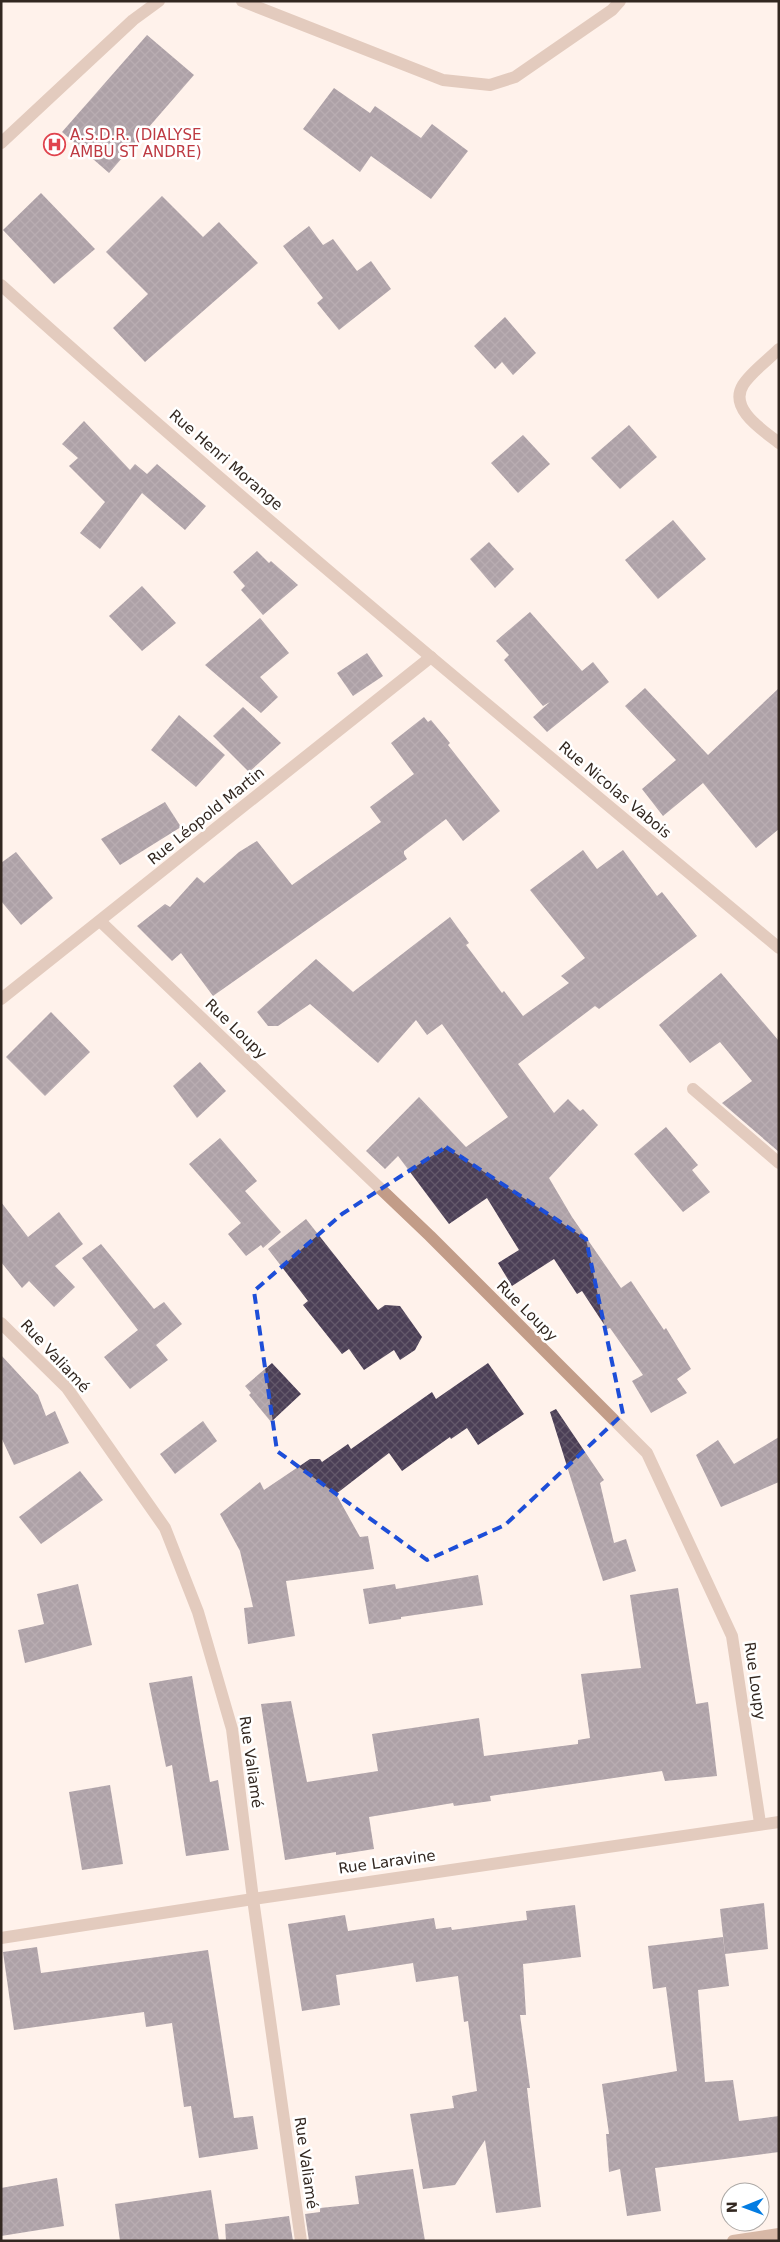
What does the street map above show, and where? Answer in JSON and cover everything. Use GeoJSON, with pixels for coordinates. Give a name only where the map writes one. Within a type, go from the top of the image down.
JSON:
{"type":"FeatureCollection","features":[{"type":"Feature","properties":{"kind":"street"},"geometry":{"type":"LineString","coordinates":[[1,143],[133,20],[159,1]]}},
{"type":"Feature","properties":{"kind":"street"},"geometry":{"type":"LineString","coordinates":[[242,1],[443,80],[490,85],[515,76],[612,10],[620,1]]}},
{"type":"Feature","properties":{"kind":"street","name":"Rue Henri Morange"},"geometry":{"type":"LineString","coordinates":[[1,285],[91,366],[431,657]]}},
{"type":"Feature","properties":{"kind":"street"},"geometry":{"type":"LineString","coordinates":[[779,349],[742,386],[740,398],[743,410],[752,422],[779,443]]}},
{"type":"Feature","properties":{"kind":"street","name":"Rue Léopold Martin"},"geometry":{"type":"LineString","coordinates":[[1,999],[431,657]]}},
{"type":"Feature","properties":{"kind":"street","name":"Rue Nicolas Vabois"},"geometry":{"type":"LineString","coordinates":[[431,657],[779,948]]}},
{"type":"Feature","properties":{"kind":"street","name":"Rue Loupy"},"geometry":{"type":"LineString","coordinates":[[100,922],[430,1236],[647,1453],[732,1636],[760,1824]]}},
{"type":"Feature","properties":{"kind":"street"},"geometry":{"type":"LineString","coordinates":[[693,1089],[779,1163]]}},
{"type":"Feature","properties":{"kind":"street","name":"Rue Valiamé"},"geometry":{"type":"LineString","coordinates":[[1,1323],[67,1388],[165,1528],[198,1612],[232,1729],[253,1899],[301,2241]]}},
{"type":"Feature","properties":{"kind":"street","name":"Rue Laravine"},"geometry":{"type":"LineString","coordinates":[[1,1938],[779,1822]]}},
{"type":"Feature","properties":{"kind":"street"},"geometry":{"type":"LineString","coordinates":[[733,2241],[779,2234]]}},
{"type":"Feature","properties":{"kind":"highlighted area"},"geometry":{"type":"Polygon","coordinates":[[[446,1147],[586,1239],[623,1414],[505,1525],[427,1560],[277,1451],[254,1291],[342,1214],[446,1147]]]}},
{"type":"Feature","properties":{"kind":"building"},"geometry":{"type":"Polygon","coordinates":[[[147,35],[194,75],[109,173],[62,132],[147,35]]]}},
{"type":"Feature","properties":{"kind":"building"},"geometry":{"type":"Polygon","coordinates":[[[334,88],[370,113],[375,106],[421,138],[432,124],[468,151],[431,199],[371,156],[360,172],[303,129],[334,88]]]}},
{"type":"Feature","properties":{"kind":"building"},"geometry":{"type":"Polygon","coordinates":[[[41,193],[95,249],[54,284],[3,230],[41,193]]]}},
{"type":"Feature","properties":{"kind":"building"},"geometry":{"type":"Polygon","coordinates":[[[162,196],[203,237],[219,222],[258,263],[145,362],[113,328],[148,294],[106,252],[162,196]]]}},
{"type":"Feature","properties":{"kind":"building"},"geometry":{"type":"Polygon","coordinates":[[[309,226],[323,245],[333,239],[357,271],[371,261],[391,289],[339,330],[317,303],[323,298],[283,246],[309,226]]]}},
{"type":"Feature","properties":{"kind":"building"},"geometry":{"type":"Polygon","coordinates":[[[505,317],[536,353],[513,375],[502,362],[495,369],[474,346],[505,317]]]}},
{"type":"Feature","properties":{"kind":"building"},"geometry":{"type":"Polygon","coordinates":[[[84,421],[130,470],[135,464],[147,474],[157,464],[206,506],[185,530],[142,493],[100,549],[80,533],[105,502],[69,466],[78,458],[62,444],[84,421]]]}},
{"type":"Feature","properties":{"kind":"building"},"geometry":{"type":"Polygon","coordinates":[[[629,425],[657,457],[620,489],[591,458],[629,425]]]}},
{"type":"Feature","properties":{"kind":"building"},"geometry":{"type":"Polygon","coordinates":[[[523,435],[550,464],[518,493],[491,463],[523,435]]]}},
{"type":"Feature","properties":{"kind":"building"},"geometry":{"type":"Polygon","coordinates":[[[673,520],[706,559],[658,599],[625,560],[673,520]]]}},
{"type":"Feature","properties":{"kind":"building"},"geometry":{"type":"Polygon","coordinates":[[[489,542],[514,569],[495,588],[470,559],[489,542]]]}},
{"type":"Feature","properties":{"kind":"building"},"geometry":{"type":"Polygon","coordinates":[[[257,551],[269,563],[271,561],[298,585],[263,615],[241,590],[245,586],[233,572],[257,551]]]}},
{"type":"Feature","properties":{"kind":"building"},"geometry":{"type":"Polygon","coordinates":[[[142,586],[176,623],[142,651],[109,616],[142,586]]]}},
{"type":"Feature","properties":{"kind":"building"},"geometry":{"type":"Polygon","coordinates":[[[530,612],[582,671],[593,662],[609,682],[547,732],[533,717],[550,702],[543,706],[504,660],[509,655],[496,641],[530,612]]]}},
{"type":"Feature","properties":{"kind":"building"},"geometry":{"type":"Polygon","coordinates":[[[260,618],[289,653],[260,677],[278,697],[261,713],[205,665],[260,618]]]}},
{"type":"Feature","properties":{"kind":"building"},"geometry":{"type":"Polygon","coordinates":[[[367,653],[383,676],[353,696],[337,673],[367,653]]]}},
{"type":"Feature","properties":{"kind":"building"},"geometry":{"type":"Polygon","coordinates":[[[645,688],[708,755],[779,688],[779,829],[756,848],[703,783],[663,816],[642,789],[676,760],[625,706],[645,688]]]}},
{"type":"Feature","properties":{"kind":"building"},"geometry":{"type":"Polygon","coordinates":[[[243,707],[281,743],[249,772],[213,736],[243,707]]]}},
{"type":"Feature","properties":{"kind":"building"},"geometry":{"type":"Polygon","coordinates":[[[179,715],[225,755],[196,787],[151,750],[179,715]]]}},
{"type":"Feature","properties":{"kind":"building"},"geometry":{"type":"Polygon","coordinates":[[[424,717],[428,722],[431,720],[450,743],[448,745],[500,811],[463,841],[446,819],[404,851],[407,859],[213,996],[181,953],[172,961],[137,926],[165,904],[170,907],[197,877],[204,883],[239,852],[257,841],[292,885],[381,822],[370,807],[414,774],[391,743],[424,717]]]}},
{"type":"Feature","properties":{"kind":"building"},"geometry":{"type":"Polygon","coordinates":[[[165,802],[181,827],[120,865],[101,839],[165,802]]]}},
{"type":"Feature","properties":{"kind":"building"},"geometry":{"type":"Polygon","coordinates":[[[583,850],[597,869],[623,850],[657,896],[662,892],[697,936],[599,1009],[595,1006],[518,1064],[554,1113],[568,1099],[580,1111],[583,1109],[598,1125],[549,1178],[572,1217],[621,1288],[631,1281],[664,1330],[666,1328],[691,1369],[677,1379],[687,1393],[651,1413],[632,1381],[643,1375],[610,1328],[607,1329],[582,1291],[577,1294],[554,1259],[512,1286],[498,1263],[519,1250],[487,1198],[449,1224],[398,1156],[385,1169],[366,1151],[419,1097],[466,1147],[508,1117],[442,1024],[427,1035],[416,1020],[378,1063],[310,1004],[278,1026],[268,1026],[257,1012],[316,959],[353,992],[450,917],[469,943],[466,945],[502,993],[504,991],[523,1016],[569,983],[561,976],[585,958],[530,890],[583,850]]]}},
{"type":"Feature","properties":{"kind":"building"},"geometry":{"type":"Polygon","coordinates":[[[16,852],[53,898],[21,925],[1,901],[1,863],[16,852]]]}},
{"type":"Feature","properties":{"kind":"building"},"geometry":{"type":"Polygon","coordinates":[[[721,973],[779,1041],[779,1152],[722,1103],[752,1081],[720,1042],[690,1063],[659,1025],[721,973]]]}},
{"type":"Feature","properties":{"kind":"building"},"geometry":{"type":"Polygon","coordinates":[[[51,1012],[90,1052],[45,1096],[6,1057],[51,1012]]]}},
{"type":"Feature","properties":{"kind":"building"},"geometry":{"type":"Polygon","coordinates":[[[200,1062],[226,1091],[197,1118],[173,1086],[200,1062]]]}},
{"type":"Feature","properties":{"kind":"building"},"geometry":{"type":"Polygon","coordinates":[[[666,1127],[698,1165],[692,1170],[710,1192],[683,1212],[634,1154],[666,1127]]]}},
{"type":"Feature","properties":{"kind":"building"},"geometry":{"type":"Polygon","coordinates":[[[220,1138],[257,1181],[245,1191],[281,1232],[263,1248],[261,1245],[246,1256],[228,1234],[241,1223],[189,1164],[220,1138]]]}},
{"type":"Feature","properties":{"kind":"building"},"geometry":{"type":"Polygon","coordinates":[[[1,1202],[28,1237],[59,1212],[83,1244],[55,1266],[75,1287],[54,1307],[29,1281],[22,1288],[1,1262],[1,1202]]]}},
{"type":"Feature","properties":{"kind":"building"},"geometry":{"type":"Polygon","coordinates":[[[306,1219],[378,1310],[385,1305],[400,1306],[422,1337],[415,1350],[400,1360],[394,1350],[364,1370],[349,1349],[342,1354],[303,1305],[308,1301],[268,1249],[306,1219]]]}},
{"type":"Feature","properties":{"kind":"building"},"geometry":{"type":"Polygon","coordinates":[[[101,1244],[154,1309],[164,1302],[182,1324],[156,1345],[168,1360],[130,1389],[104,1357],[138,1330],[82,1258],[101,1244]]]}},
{"type":"Feature","properties":{"kind":"building"},"geometry":{"type":"Polygon","coordinates":[[[1,1355],[38,1395],[46,1416],[55,1411],[69,1443],[14,1465],[1,1437],[1,1355]]]}},
{"type":"Feature","properties":{"kind":"building"},"geometry":{"type":"Polygon","coordinates":[[[272,1363],[301,1394],[271,1422],[249,1395],[251,1393],[245,1386],[272,1363]]]}},
{"type":"Feature","properties":{"kind":"building"},"geometry":{"type":"Polygon","coordinates":[[[488,1363],[524,1414],[478,1445],[467,1428],[451,1439],[450,1437],[402,1471],[389,1453],[336,1494],[360,1537],[368,1536],[374,1569],[286,1581],[295,1636],[248,1644],[244,1608],[253,1607],[240,1551],[220,1514],[260,1482],[264,1490],[310,1459],[320,1459],[322,1462],[348,1444],[351,1449],[432,1392],[436,1399],[488,1363]]]}},
{"type":"Feature","properties":{"kind":"building"},"geometry":{"type":"Polygon","coordinates":[[[556,1409],[604,1480],[600,1483],[614,1543],[626,1539],[636,1571],[603,1581],[550,1412],[556,1409]]]}},
{"type":"Feature","properties":{"kind":"building"},"geometry":{"type":"Polygon","coordinates":[[[203,1421],[217,1441],[175,1474],[160,1454],[203,1421]]]}},
{"type":"Feature","properties":{"kind":"building"},"geometry":{"type":"Polygon","coordinates":[[[779,1437],[779,1482],[721,1507],[696,1455],[718,1440],[734,1464],[779,1437]]]}},
{"type":"Feature","properties":{"kind":"building"},"geometry":{"type":"Polygon","coordinates":[[[80,1471],[103,1500],[41,1544],[19,1517],[80,1471]]]}},
{"type":"Feature","properties":{"kind":"building"},"geometry":{"type":"Polygon","coordinates":[[[478,1575],[483,1605],[401,1617],[401,1619],[369,1624],[363,1589],[395,1584],[396,1589],[478,1575]]]}},
{"type":"Feature","properties":{"kind":"building"},"geometry":{"type":"Polygon","coordinates":[[[78,1584],[92,1645],[25,1663],[18,1630],[44,1624],[37,1594],[78,1584]]]}},
{"type":"Feature","properties":{"kind":"building"},"geometry":{"type":"Polygon","coordinates":[[[678,1588],[696,1704],[708,1702],[717,1776],[665,1781],[662,1771],[490,1796],[491,1801],[454,1806],[453,1803],[369,1817],[374,1849],[336,1855],[336,1852],[285,1860],[261,1704],[291,1701],[307,1782],[378,1771],[372,1734],[479,1718],[484,1756],[578,1744],[578,1740],[590,1738],[581,1674],[641,1668],[630,1595],[678,1588]]]}},
{"type":"Feature","properties":{"kind":"building"},"geometry":{"type":"Polygon","coordinates":[[[192,1676],[210,1782],[218,1780],[229,1850],[186,1856],[172,1765],[166,1767],[149,1683],[192,1676]]]}},
{"type":"Feature","properties":{"kind":"building"},"geometry":{"type":"Polygon","coordinates":[[[110,1785],[123,1864],[82,1870],[69,1792],[110,1785]]]}},
{"type":"Feature","properties":{"kind":"building"},"geometry":{"type":"Polygon","coordinates":[[[764,1903],[768,1949],[725,1954],[720,1909],[764,1903]]]}},
{"type":"Feature","properties":{"kind":"building"},"geometry":{"type":"Polygon","coordinates":[[[575,1905],[581,1957],[523,1964],[526,2015],[520,2015],[530,2088],[527,2088],[541,2207],[496,2213],[485,2140],[455,2185],[423,2189],[410,2114],[454,2108],[452,2096],[477,2091],[468,2021],[464,2022],[458,1976],[416,1982],[413,1963],[336,1975],[340,2005],[302,2011],[288,1924],[345,1915],[348,1931],[434,1918],[436,1929],[451,1927],[452,1930],[527,1920],[526,1911],[575,1905]]]}},
{"type":"Feature","properties":{"kind":"building"},"geometry":{"type":"Polygon","coordinates":[[[723,1937],[729,1986],[698,1990],[705,2082],[733,2080],[739,2121],[779,2116],[779,2152],[655,2168],[661,2211],[627,2216],[620,2169],[609,2172],[606,2134],[609,2134],[602,2084],[677,2071],[666,1987],[653,1989],[648,1946],[723,1937]]]}},
{"type":"Feature","properties":{"kind":"building"},"geometry":{"type":"Polygon","coordinates":[[[37,1947],[41,1973],[208,1950],[234,2118],[253,2116],[258,2149],[199,2158],[191,2106],[184,2107],[172,2023],[146,2027],[144,2012],[14,2030],[3,1952],[37,1947]]]}},
{"type":"Feature","properties":{"kind":"building"},"geometry":{"type":"Polygon","coordinates":[[[413,2169],[425,2241],[309,2241],[305,2214],[320,2212],[320,2208],[359,2204],[355,2176],[413,2169]]]}},
{"type":"Feature","properties":{"kind":"building"},"geometry":{"type":"Polygon","coordinates":[[[57,2178],[64,2226],[1,2236],[1,2188],[57,2178]]]}},
{"type":"Feature","properties":{"kind":"building"},"geometry":{"type":"Polygon","coordinates":[[[211,2190],[219,2241],[120,2241],[115,2204],[211,2190]]]}},
{"type":"Feature","properties":{"kind":"building"},"geometry":{"type":"Polygon","coordinates":[[[289,2216],[293,2241],[226,2241],[225,2224],[289,2216]]]}},
{"type":"Feature","properties":{"kind":"place","name":"A.S.D.R. (DIALYSE AMBU ST ANDRE)"},"geometry":{"type":"Point","coordinates":[54,144]}}]}
